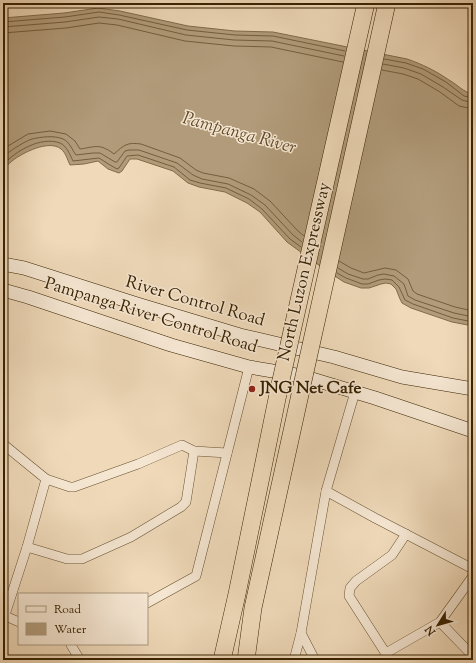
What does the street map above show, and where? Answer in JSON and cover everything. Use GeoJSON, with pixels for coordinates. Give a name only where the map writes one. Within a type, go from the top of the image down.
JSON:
{"type":"FeatureCollection","features":[{"type":"Feature","properties":{"kind":"highway","name":"North Luzon Expressway"},"geometry":{"type":"LineString","coordinates":[[222,660],[239,587],[279,389],[366,3]]}},
{"type":"Feature","properties":{"kind":"highway","name":"North Luzon Expressway"},"geometry":{"type":"LineString","coordinates":[[246,660],[253,608],[387,3]]}},
{"type":"Feature","properties":{"kind":"main road","name":"River Control Road"},"geometry":{"type":"LineString","coordinates":[[3,264],[24,268],[240,335],[334,357],[402,377],[473,389]]}},
{"type":"Feature","properties":{"kind":"main road","name":"Pampanga River Control Road"},"geometry":{"type":"LineString","coordinates":[[3,290],[171,345],[249,366],[302,376],[473,430]]}},
{"type":"Feature","properties":{"kind":"street"},"geometry":{"type":"LineString","coordinates":[[148,602],[196,576],[249,366]]}},
{"type":"Feature","properties":{"kind":"street"},"geometry":{"type":"LineString","coordinates":[[294,660],[301,633],[326,491],[355,392]]}},
{"type":"Feature","properties":{"kind":"street"},"geometry":{"type":"LineString","coordinates":[[3,444],[46,479],[70,487],[74,487],[138,464],[182,445],[194,451],[227,453]]}},
{"type":"Feature","properties":{"kind":"street"},"geometry":{"type":"LineString","coordinates":[[27,547],[67,559],[82,559],[131,537],[186,502],[194,451]]}},
{"type":"Feature","properties":{"kind":"street"},"geometry":{"type":"LineString","coordinates":[[18,622],[4,617],[27,547],[46,479]]}},
{"type":"Feature","properties":{"kind":"street"},"geometry":{"type":"LineString","coordinates":[[326,491],[473,569]]}},
{"type":"Feature","properties":{"kind":"street"},"geometry":{"type":"LineString","coordinates":[[406,534],[392,556],[356,581],[350,588],[349,596],[388,657],[440,622],[473,576]]}},
{"type":"Feature","properties":{"kind":"street"},"geometry":{"type":"LineString","coordinates":[[440,622],[473,656]]}},
{"type":"Feature","properties":{"kind":"street"},"geometry":{"type":"LineString","coordinates":[[301,633],[315,660]]}},
{"type":"Feature","properties":{"kind":"street"},"geometry":{"type":"LineString","coordinates":[[72,645],[80,660]]}},
{"type":"Feature","properties":{"kind":"water","name":"Pampanga River"},"geometry":{"type":"Polygon","coordinates":[[[98,8],[120,11],[188,26],[235,31],[273,32],[407,59],[423,65],[463,90],[473,94],[473,326],[452,322],[411,308],[402,303],[396,289],[391,284],[386,283],[369,288],[361,288],[344,282],[287,242],[260,212],[247,203],[225,192],[199,187],[188,183],[173,171],[137,159],[130,159],[119,173],[108,169],[98,161],[70,165],[61,149],[56,146],[43,146],[22,154],[3,170],[3,18],[64,13],[98,8]]]}},
{"type":"Feature","properties":{"kind":"place","name":"JNG Net Cafe"},"geometry":{"type":"Point","coordinates":[252,389]}}]}
